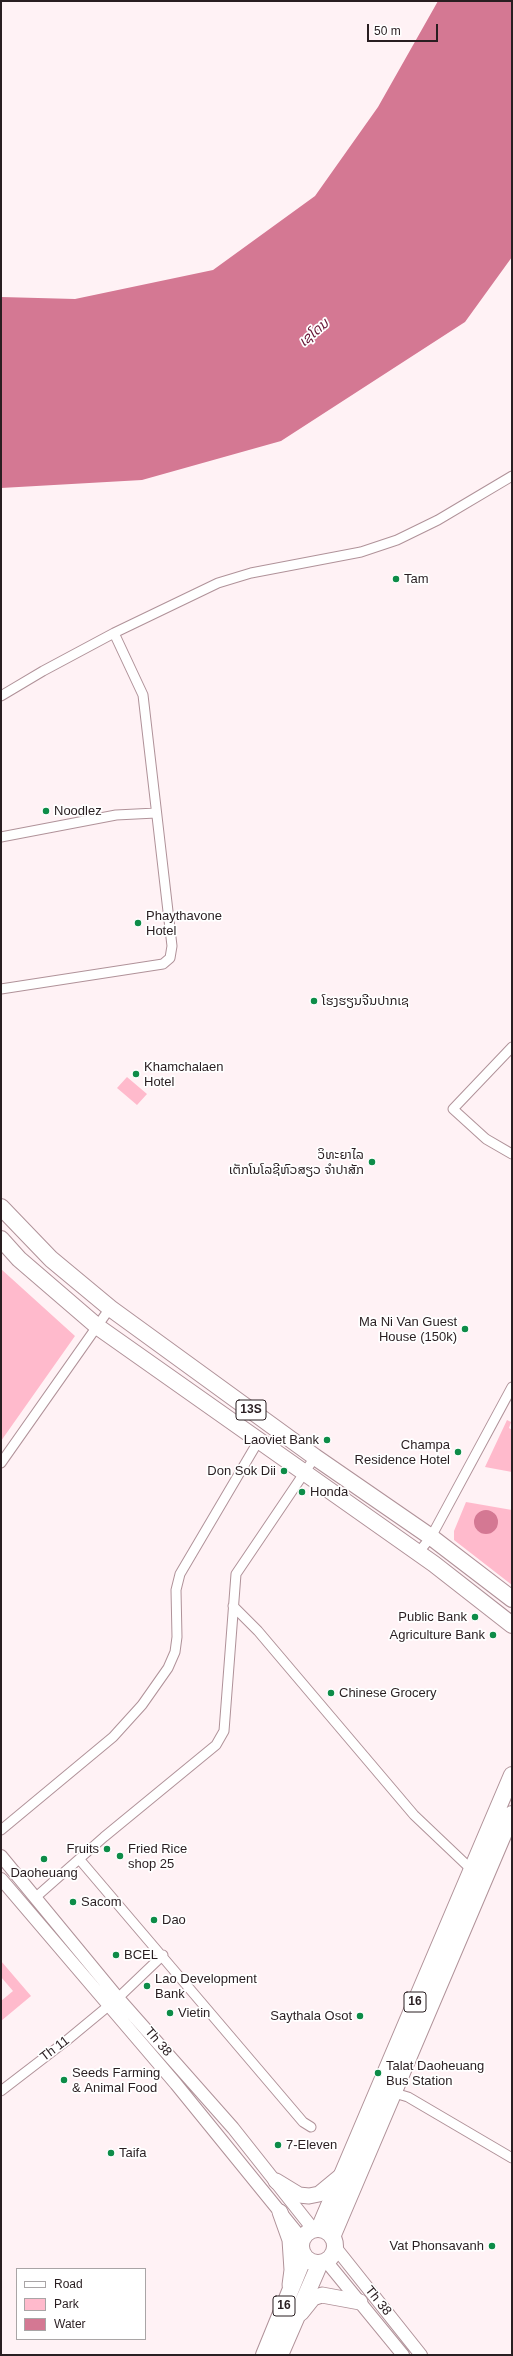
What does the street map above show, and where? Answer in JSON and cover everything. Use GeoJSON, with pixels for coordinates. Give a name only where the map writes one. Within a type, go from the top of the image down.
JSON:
{"type":"FeatureCollection","features":[{"type":"Feature","properties":{"kind":"highway","name":"13S"},"geometry":{"type":"LineString","coordinates":[[1,1207],[51,1258],[110,1308],[315,1457],[431,1538],[512,1599]]}},
{"type":"Feature","properties":{"kind":"highway","name":"13S"},"geometry":{"type":"LineString","coordinates":[[1,1239],[19,1259],[98,1326],[418,1553],[512,1624]]}},
{"type":"Feature","properties":{"kind":"highway","name":"16"},"geometry":{"type":"LineString","coordinates":[[280,2355],[323,2262],[330,2257],[388,2090],[478,1874],[512,1775]]}},
{"type":"Feature","properties":{"kind":"highway","name":"16"},"geometry":{"type":"LineString","coordinates":[[478,1874],[512,1814]]}},
{"type":"Feature","properties":{"kind":"highway","name":"16"},"geometry":{"type":"LineString","coordinates":[[264,2355],[304,2257],[301,2248],[388,2090]]}},
{"type":"Feature","properties":{"kind":"highway"},"geometry":{"type":"LineString","coordinates":[[311,2232],[327,2232],[334,2242]]}},
{"type":"Feature","properties":{"kind":"highway"},"geometry":{"type":"LineString","coordinates":[[304,2257],[311,2262],[323,2262]]}},
{"type":"Feature","properties":{"kind":"main road"},"geometry":{"type":"LineString","coordinates":[[276,2181],[300,2195],[309,2196],[319,2194],[342,2175]]}},
{"type":"Feature","properties":{"kind":"main road"},"geometry":{"type":"LineString","coordinates":[[280,2212],[290,2240],[292,2254],[292,2270],[287,2299]]}},
{"type":"Feature","properties":{"kind":"main road"},"geometry":{"type":"LineString","coordinates":[[294,2323],[313,2298],[322,2295],[360,2302]]}},
{"type":"Feature","properties":{"kind":"street"},"geometry":{"type":"LineString","coordinates":[[1,696],[42,671],[114,633],[218,583],[251,573],[361,552],[397,540],[438,520],[512,476]]}},
{"type":"Feature","properties":{"kind":"street"},"geometry":{"type":"LineString","coordinates":[[1,989],[168,962],[172,946],[143,695],[114,633]]}},
{"type":"Feature","properties":{"kind":"street"},"geometry":{"type":"LineString","coordinates":[[1,838],[116,815],[156,813]]}},
{"type":"Feature","properties":{"kind":"street"},"geometry":{"type":"LineString","coordinates":[[512,1047],[453,1109],[486,1139],[512,1154]]}},
{"type":"Feature","properties":{"kind":"street"},"geometry":{"type":"LineString","coordinates":[[1,1463],[110,1308]]}},
{"type":"Feature","properties":{"kind":"street"},"geometry":{"type":"LineString","coordinates":[[418,1553],[431,1538],[512,1387]]}},
{"type":"Feature","properties":{"kind":"street"},"geometry":{"type":"LineString","coordinates":[[1,1830],[113,1737],[142,1705],[164,1674],[175,1652],[176,1590],[180,1574],[259,1440]]}},
{"type":"Feature","properties":{"kind":"street"},"geometry":{"type":"LineString","coordinates":[[36,1897],[80,1860],[104,1837],[216,1745],[224,1731],[236,1574],[242,1562],[315,1457]]}},
{"type":"Feature","properties":{"kind":"street"},"geometry":{"type":"LineString","coordinates":[[233,1606],[258,1631],[414,1815],[478,1874]]}},
{"type":"Feature","properties":{"kind":"street","name":"Th 38"},"geometry":{"type":"LineString","coordinates":[[1,1856],[118,1998],[233,2128],[276,2181],[311,2232]]}},
{"type":"Feature","properties":{"kind":"street"},"geometry":{"type":"LineString","coordinates":[[80,1860],[163,1955],[303,2122],[311,2127]]}},
{"type":"Feature","properties":{"kind":"street","name":"Th 38"},"geometry":{"type":"LineString","coordinates":[[1,1879],[176,2084],[280,2212],[311,2232]]}},
{"type":"Feature","properties":{"kind":"street","name":"Th 11"},"geometry":{"type":"LineString","coordinates":[[1,2091],[66,2041],[118,1998],[163,1955]]}},
{"type":"Feature","properties":{"kind":"street"},"geometry":{"type":"LineString","coordinates":[[388,2090],[408,2097],[512,2158]]}},
{"type":"Feature","properties":{"kind":"street","name":"Th 38"},"geometry":{"type":"LineString","coordinates":[[334,2242],[417,2350]]}},
{"type":"Feature","properties":{"kind":"street","name":"Th 38"},"geometry":{"type":"LineString","coordinates":[[323,2262],[360,2302],[403,2355]]}},
{"type":"Feature","properties":{"kind":"street"},"geometry":{"type":"LineString","coordinates":[[403,2355],[417,2350]]}},
{"type":"Feature","properties":{"kind":"green space"},"geometry":{"type":"Polygon","coordinates":[[[127,1077],[147,1094],[137,1105],[117,1088],[127,1077]]]}},
{"type":"Feature","properties":{"kind":"green space"},"geometry":{"type":"Polygon","coordinates":[[[1,1269],[75,1336],[1,1441],[1,1269]]]}},
{"type":"Feature","properties":{"kind":"green space"},"geometry":{"type":"Polygon","coordinates":[[[507,1420],[511,1422],[509,1428],[512,1430],[512,1472],[485,1467],[507,1420]]]}},
{"type":"Feature","properties":{"kind":"green space"},"geometry":{"type":"Polygon","coordinates":[[[466,1502],[512,1510],[512,1585],[454,1540],[454,1531],[466,1502]],[[485,1511],[475,1521],[476,1529],[483,1533],[498,1522],[493,1512],[485,1511]]]}},
{"type":"Feature","properties":{"kind":"green space"},"geometry":{"type":"Polygon","coordinates":[[[1,1961],[31,1996],[1,2021],[1,2001],[13,1991],[1,1977],[1,1961]]]}},
{"type":"Feature","properties":{"kind":"water","name":"ເຊໂດນ"},"geometry":{"type":"Polygon","coordinates":[[[438,1],[512,1],[512,257],[465,322],[281,441],[142,480],[1,488],[1,297],[75,299],[213,270],[315,196],[378,107],[438,1]]]}},
{"type":"Feature","properties":{"kind":"water"},"geometry":{"type":"Polygon","coordinates":[[[486,1510],[494,1514],[498,1522],[494,1530],[486,1534],[478,1530],[474,1522],[478,1514],[486,1510]]]}},
{"type":"Feature","properties":{"kind":"place","name":"Tam"},"geometry":{"type":"Point","coordinates":[396,579]}},
{"type":"Feature","properties":{"kind":"place","name":"Noodlez"},"geometry":{"type":"Point","coordinates":[46,811]}},
{"type":"Feature","properties":{"kind":"place","name":"Phaythavone Hotel"},"geometry":{"type":"Point","coordinates":[138,923]}},
{"type":"Feature","properties":{"kind":"place","name":"ໂຮງຮຽນຈີນປາກເຊ"},"geometry":{"type":"Point","coordinates":[314,1001]}},
{"type":"Feature","properties":{"kind":"place","name":"Khamchalaen Hotel"},"geometry":{"type":"Point","coordinates":[136,1074]}},
{"type":"Feature","properties":{"kind":"place","name":"ວິທະຍາໄລ ເຕັກໂນໂລຊີຫົວສຽວ ຈຳປາສັກ"},"geometry":{"type":"Point","coordinates":[372,1162]}},
{"type":"Feature","properties":{"kind":"place","name":"Ma Ni Van Guest House (150k)"},"geometry":{"type":"Point","coordinates":[465,1329]}},
{"type":"Feature","properties":{"kind":"place","name":"Laoviet Bank"},"geometry":{"type":"Point","coordinates":[327,1440]}},
{"type":"Feature","properties":{"kind":"place","name":"Champa Residence Hotel"},"geometry":{"type":"Point","coordinates":[458,1452]}},
{"type":"Feature","properties":{"kind":"place","name":"Don Sok Dii"},"geometry":{"type":"Point","coordinates":[284,1471]}},
{"type":"Feature","properties":{"kind":"place","name":"Honda"},"geometry":{"type":"Point","coordinates":[302,1492]}},
{"type":"Feature","properties":{"kind":"place","name":"Public Bank"},"geometry":{"type":"Point","coordinates":[475,1617]}},
{"type":"Feature","properties":{"kind":"place","name":"Agriculture Bank"},"geometry":{"type":"Point","coordinates":[493,1635]}},
{"type":"Feature","properties":{"kind":"place","name":"Chinese Grocery"},"geometry":{"type":"Point","coordinates":[331,1693]}},
{"type":"Feature","properties":{"kind":"place","name":"Fruits"},"geometry":{"type":"Point","coordinates":[107,1849]}},
{"type":"Feature","properties":{"kind":"place","name":"Fried Rice shop 25"},"geometry":{"type":"Point","coordinates":[120,1856]}},
{"type":"Feature","properties":{"kind":"place","name":"Daoheuang"},"geometry":{"type":"Point","coordinates":[44,1859]}},
{"type":"Feature","properties":{"kind":"place","name":"Sacom"},"geometry":{"type":"Point","coordinates":[73,1902]}},
{"type":"Feature","properties":{"kind":"place","name":"Dao"},"geometry":{"type":"Point","coordinates":[154,1920]}},
{"type":"Feature","properties":{"kind":"place","name":"BCEL"},"geometry":{"type":"Point","coordinates":[116,1955]}},
{"type":"Feature","properties":{"kind":"place","name":"Lao Development Bank"},"geometry":{"type":"Point","coordinates":[147,1986]}},
{"type":"Feature","properties":{"kind":"place","name":"Vietin"},"geometry":{"type":"Point","coordinates":[170,2013]}},
{"type":"Feature","properties":{"kind":"place","name":"Saythala Osot"},"geometry":{"type":"Point","coordinates":[360,2016]}},
{"type":"Feature","properties":{"kind":"place","name":"Talat Daoheuang Bus Station"},"geometry":{"type":"Point","coordinates":[378,2073]}},
{"type":"Feature","properties":{"kind":"place","name":"Seeds Farming & Animal Food"},"geometry":{"type":"Point","coordinates":[64,2080]}},
{"type":"Feature","properties":{"kind":"place","name":"7-Eleven"},"geometry":{"type":"Point","coordinates":[278,2145]}},
{"type":"Feature","properties":{"kind":"place","name":"Taifa"},"geometry":{"type":"Point","coordinates":[111,2153]}},
{"type":"Feature","properties":{"kind":"place","name":"Vat Phonsavanh"},"geometry":{"type":"Point","coordinates":[492,2246]}}]}
